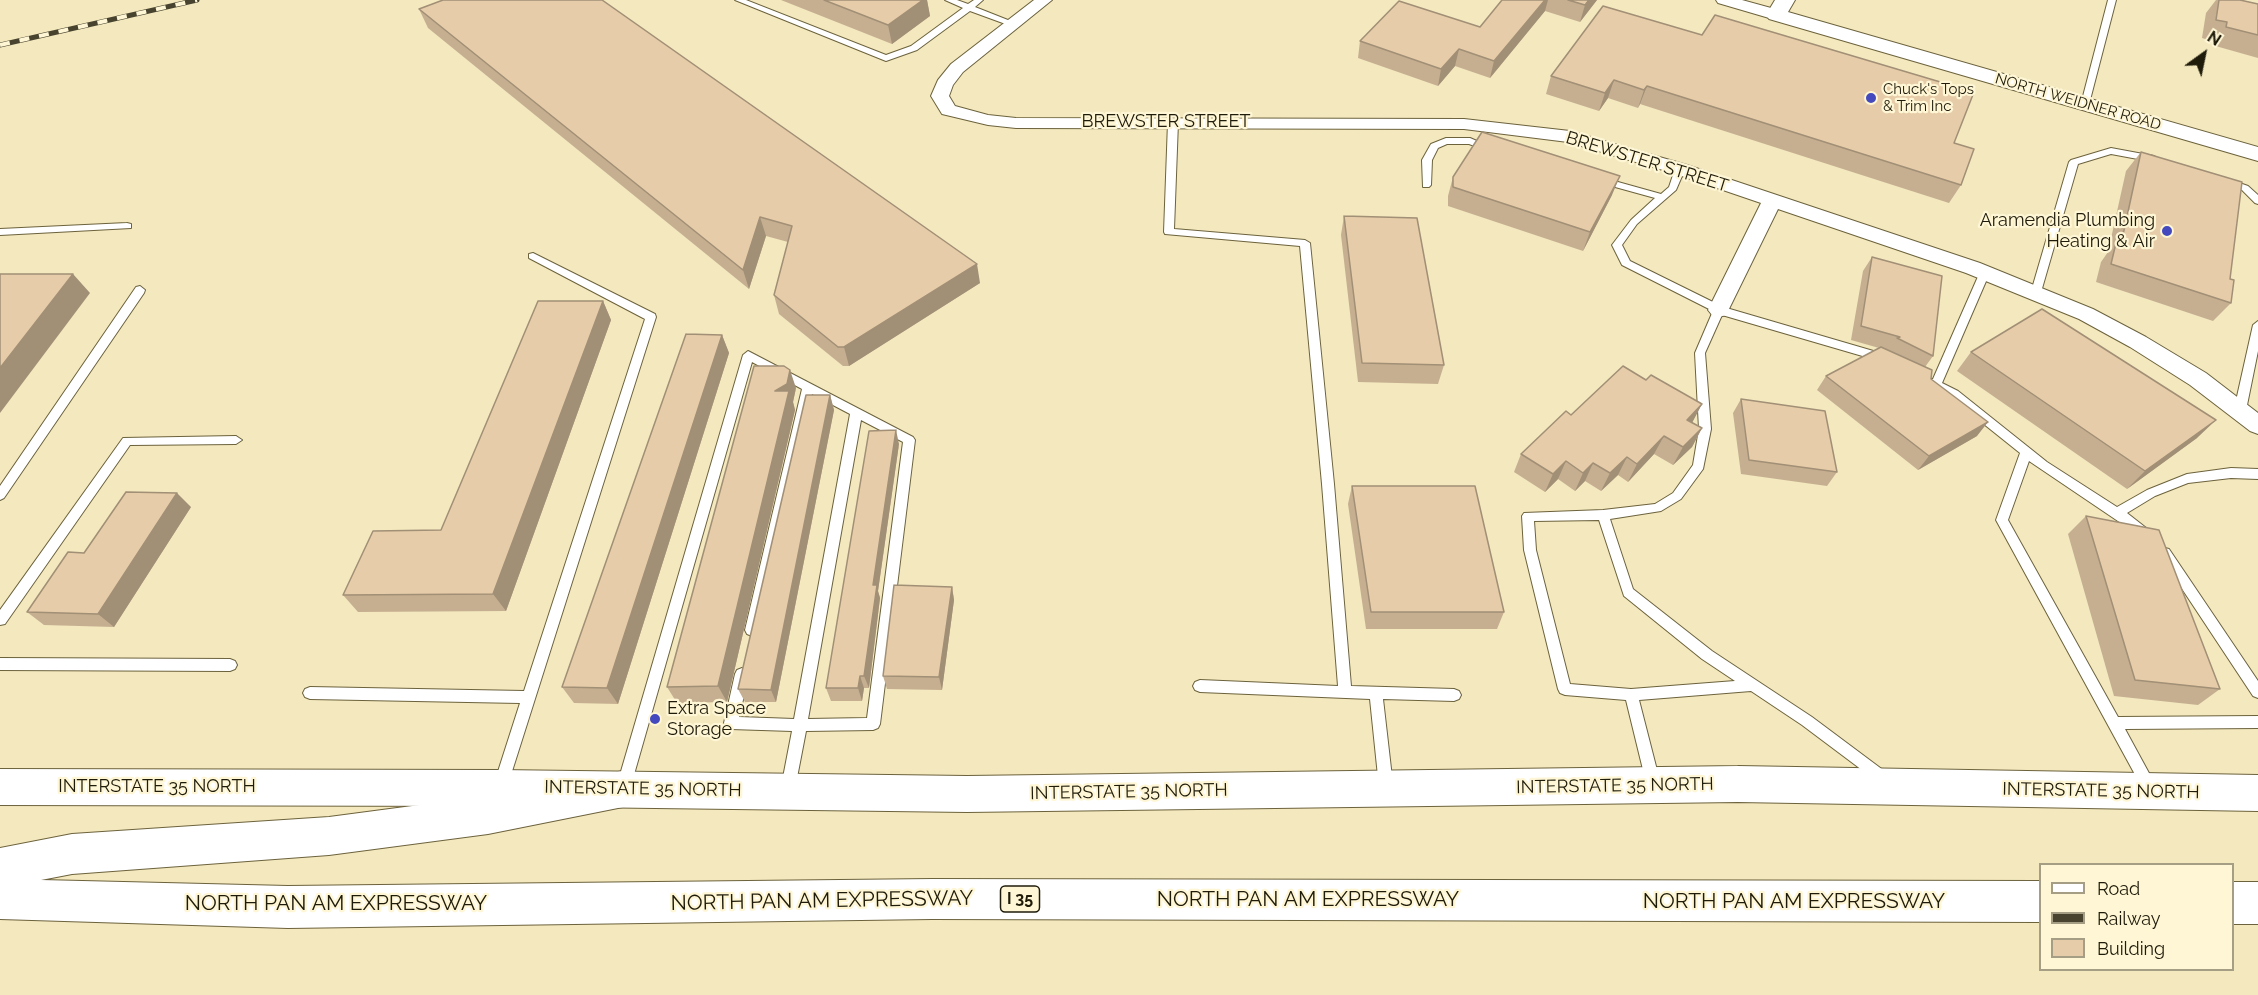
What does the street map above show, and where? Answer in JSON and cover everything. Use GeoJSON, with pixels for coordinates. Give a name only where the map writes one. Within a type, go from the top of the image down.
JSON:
{"type":"FeatureCollection","features":[{"type":"Feature","properties":{"kind":"main road","name":"INTERSTATE 35 NORTH"},"geometry":{"type":"LineString","coordinates":[[0,787],[499,788],[967,794],[1738,784],[2152,793],[2258,793]]}},
{"type":"Feature","properties":{"kind":"main road"},"geometry":{"type":"LineString","coordinates":[[0,868],[72,854],[329,836],[488,815],[623,789]]}},
{"type":"Feature","properties":{"kind":"main road","name":"NORTH PAN AM EXPRESSWAY"},"geometry":{"type":"LineString","coordinates":[[0,899],[288,907],[932,899],[2039,902]]}},
{"type":"Feature","properties":{"kind":"main road"},"geometry":{"type":"LineString","coordinates":[[2234,903],[2258,903]]}},
{"type":"Feature","properties":{"kind":"street"},"geometry":{"type":"LineString","coordinates":[[1014,24],[1044,0]]}},
{"type":"Feature","properties":{"kind":"street"},"geometry":{"type":"LineString","coordinates":[[1724,0],[1781,8]]}},
{"type":"Feature","properties":{"kind":"street","name":"NORTH WEIDNER ROAD"},"geometry":{"type":"LineString","coordinates":[[1781,8],[2085,104],[2258,154]]}},
{"type":"Feature","properties":{"kind":"street","name":"BREWSTER STREET"},"geometry":{"type":"LineString","coordinates":[[1014,24],[957,68],[944,84],[940,96],[948,110],[988,120],[1016,123],[1173,122],[1467,133],[1517,129],[1570,137],[1680,169],[1985,272],[2036,292],[2086,314],[2138,342],[2198,379],[2258,425]]}},
{"type":"Feature","properties":{"kind":"street"},"geometry":{"type":"LineString","coordinates":[[1719,310],[1772,200]]}},
{"type":"Feature","properties":{"kind":"lane"},"geometry":{"type":"LineString","coordinates":[[739,0],[886,58],[914,48],[979,0]]}},
{"type":"Feature","properties":{"kind":"lane"},"geometry":{"type":"LineString","coordinates":[[949,0],[1014,24]]}},
{"type":"Feature","properties":{"kind":"lane"},"geometry":{"type":"LineString","coordinates":[[2085,104],[2112,0]]}},
{"type":"Feature","properties":{"kind":"lane"},"geometry":{"type":"LineString","coordinates":[[1173,122],[1169,232],[1305,243],[1345,693]]}},
{"type":"Feature","properties":{"kind":"lane"},"geometry":{"type":"LineString","coordinates":[[1426,185],[1427,160],[1434,146],[1467,133],[1494,150]]}},
{"type":"Feature","properties":{"kind":"lane"},"geometry":{"type":"LineString","coordinates":[[2036,292],[2074,162],[2111,151],[2170,163]]}},
{"type":"Feature","properties":{"kind":"lane"},"geometry":{"type":"LineString","coordinates":[[1680,169],[1673,188],[1634,222],[1617,245],[1626,263],[1719,310],[1887,359],[1897,364]]}},
{"type":"Feature","properties":{"kind":"lane"},"geometry":{"type":"LineString","coordinates":[[1588,177],[1661,197]]}},
{"type":"Feature","properties":{"kind":"lane"},"geometry":{"type":"LineString","coordinates":[[2214,177],[2246,188],[2258,201]]}},
{"type":"Feature","properties":{"kind":"lane"},"geometry":{"type":"LineString","coordinates":[[0,232],[127,226]]}},
{"type":"Feature","properties":{"kind":"lane"},"geometry":{"type":"LineString","coordinates":[[499,788],[651,317],[533,256]]}},
{"type":"Feature","properties":{"kind":"lane"},"geometry":{"type":"LineString","coordinates":[[1936,385],[1985,272]]}},
{"type":"Feature","properties":{"kind":"lane"},"geometry":{"type":"LineString","coordinates":[[0,495],[140,290]]}},
{"type":"Feature","properties":{"kind":"lane"},"geometry":{"type":"LineString","coordinates":[[1719,310],[1700,353],[1705,429],[1700,466],[1677,496],[1657,508],[1603,515],[1528,516],[1530,550],[1565,689],[1631,695],[1752,685]]}},
{"type":"Feature","properties":{"kind":"lane"},"geometry":{"type":"LineString","coordinates":[[2240,410],[2258,325]]}},
{"type":"Feature","properties":{"kind":"lane"},"geometry":{"type":"LineString","coordinates":[[623,789],[748,355],[909,440],[873,724],[731,723],[744,665]]}},
{"type":"Feature","properties":{"kind":"lane"},"geometry":{"type":"LineString","coordinates":[[1917,375],[1954,394],[2027,451],[2160,546],[2258,692]]}},
{"type":"Feature","properties":{"kind":"lane"},"geometry":{"type":"LineString","coordinates":[[750,642],[808,387]]}},
{"type":"Feature","properties":{"kind":"lane"},"geometry":{"type":"LineString","coordinates":[[787,791],[856,412]]}},
{"type":"Feature","properties":{"kind":"lane"},"geometry":{"type":"LineString","coordinates":[[0,620],[128,441],[236,440]]}},
{"type":"Feature","properties":{"kind":"lane"},"geometry":{"type":"LineString","coordinates":[[2027,451],[2002,520],[2152,793]]}},
{"type":"Feature","properties":{"kind":"lane"},"geometry":{"type":"LineString","coordinates":[[2116,513],[2151,493],[2187,479],[2231,473],[2258,474]]}},
{"type":"Feature","properties":{"kind":"lane"},"geometry":{"type":"LineString","coordinates":[[1603,515],[1628,592],[1707,655],[1817,728],[1895,788]]}},
{"type":"Feature","properties":{"kind":"lane"},"geometry":{"type":"LineString","coordinates":[[0,664],[230,666]]}},
{"type":"Feature","properties":{"kind":"lane"},"geometry":{"type":"LineString","coordinates":[[1200,686],[1345,693],[1454,695]]}},
{"type":"Feature","properties":{"kind":"lane"},"geometry":{"type":"LineString","coordinates":[[310,693],[529,697]]}},
{"type":"Feature","properties":{"kind":"lane"},"geometry":{"type":"LineString","coordinates":[[1376,693],[1386,789]]}},
{"type":"Feature","properties":{"kind":"lane"},"geometry":{"type":"LineString","coordinates":[[1631,695],[1654,786]]}},
{"type":"Feature","properties":{"kind":"lane"},"geometry":{"type":"LineString","coordinates":[[2115,723],[2258,722]]}},
{"type":"Feature","properties":{"kind":"building"},"geometry":{"type":"Polygon","coordinates":[[[443,0],[602,0],[977,264],[844,347],[838,347],[774,295],[792,226],[760,217],[743,270],[419,9],[443,0]]]}},
{"type":"Feature","properties":{"kind":"building"},"geometry":{"type":"Polygon","coordinates":[[[824,0],[923,0],[888,25],[824,0]]]}},
{"type":"Feature","properties":{"kind":"building"},"geometry":{"type":"Polygon","coordinates":[[[1502,0],[1545,0],[1494,61],[1459,49],[1441,69],[1360,41],[1399,1],[1480,27],[1502,0]]]}},
{"type":"Feature","properties":{"kind":"building"},"geometry":{"type":"Polygon","coordinates":[[[1568,0],[1589,0],[1585,5],[1568,0]]]}},
{"type":"Feature","properties":{"kind":"building"},"geometry":{"type":"Polygon","coordinates":[[[2219,0],[2240,0],[2258,4],[2258,35],[2226,27],[2227,22],[2216,20],[2219,0]]]}},
{"type":"Feature","properties":{"kind":"building"},"geometry":{"type":"Polygon","coordinates":[[[1603,6],[1702,35],[1715,15],[1974,92],[1954,143],[1974,149],[1961,185],[1647,86],[1644,90],[1614,80],[1605,93],[1551,76],[1603,6]]]}},
{"type":"Feature","properties":{"kind":"building"},"geometry":{"type":"Polygon","coordinates":[[[1482,132],[1620,176],[1590,232],[1453,187],[1453,177],[1482,132]]]}},
{"type":"Feature","properties":{"kind":"building","name":"Aramendia Plumbing Heating & Air"},"geometry":{"type":"Polygon","coordinates":[[[2141,152],[2242,182],[2230,279],[2234,280],[2231,303],[2111,264],[2116,243],[2121,244],[2141,152]]]}},
{"type":"Feature","properties":{"kind":"building"},"geometry":{"type":"Polygon","coordinates":[[[1344,216],[1417,218],[1444,365],[1362,363],[1344,216]]]}},
{"type":"Feature","properties":{"kind":"building"},"geometry":{"type":"Polygon","coordinates":[[[1872,257],[1942,276],[1933,356],[1897,338],[1900,337],[1861,326],[1872,257]]]}},
{"type":"Feature","properties":{"kind":"building"},"geometry":{"type":"Polygon","coordinates":[[[0,274],[73,274],[0,368],[0,274]]]}},
{"type":"Feature","properties":{"kind":"building"},"geometry":{"type":"Polygon","coordinates":[[[538,301],[603,301],[493,594],[343,595],[373,531],[441,530],[538,301]]]}},
{"type":"Feature","properties":{"kind":"building"},"geometry":{"type":"Polygon","coordinates":[[[2042,309],[2216,420],[2145,471],[1971,352],[2042,309]]]}},
{"type":"Feature","properties":{"kind":"building"},"geometry":{"type":"Polygon","coordinates":[[[686,334],[722,335],[607,688],[562,687],[686,334]]]}},
{"type":"Feature","properties":{"kind":"building"},"geometry":{"type":"Polygon","coordinates":[[[1881,347],[1932,370],[1931,379],[1988,422],[1929,456],[1826,376],[1881,347]]]}},
{"type":"Feature","properties":{"kind":"building"},"geometry":{"type":"Polygon","coordinates":[[[754,366],[784,366],[790,370],[787,384],[775,391],[789,391],[718,686],[667,687],[754,366]]]}},
{"type":"Feature","properties":{"kind":"building"},"geometry":{"type":"Polygon","coordinates":[[[1623,366],[1646,380],[1651,375],[1702,404],[1687,420],[1702,428],[1683,447],[1664,436],[1637,464],[1627,457],[1610,473],[1593,463],[1583,473],[1566,461],[1553,474],[1521,454],[1566,411],[1571,415],[1623,366]]]}},
{"type":"Feature","properties":{"kind":"building"},"geometry":{"type":"Polygon","coordinates":[[[806,395],[830,395],[771,690],[738,689],[806,395]]]}},
{"type":"Feature","properties":{"kind":"building"},"geometry":{"type":"Polygon","coordinates":[[[1741,399],[1825,411],[1837,472],[1749,460],[1741,399]]]}},
{"type":"Feature","properties":{"kind":"building"},"geometry":{"type":"Polygon","coordinates":[[[896,430],[873,585],[877,585],[864,676],[860,676],[858,688],[826,688],[869,431],[896,430]]]}},
{"type":"Feature","properties":{"kind":"building"},"geometry":{"type":"Polygon","coordinates":[[[1352,486],[1475,486],[1504,612],[1371,612],[1352,486]]]}},
{"type":"Feature","properties":{"kind":"building"},"geometry":{"type":"Polygon","coordinates":[[[126,492],[177,493],[98,614],[27,612],[68,552],[84,553],[126,492]]]}},
{"type":"Feature","properties":{"kind":"building"},"geometry":{"type":"Polygon","coordinates":[[[2086,516],[2159,530],[2220,689],[2135,680],[2086,516]]]}},
{"type":"Feature","properties":{"kind":"building"},"geometry":{"type":"Polygon","coordinates":[[[894,585],[952,587],[939,677],[883,676],[894,585]]]}},
{"type":"Feature","properties":{"kind":"railway"},"geometry":{"type":"LineString","coordinates":[[0,45],[197,0]]}},
{"type":"Feature","properties":{"kind":"place","name":"Chuck's Tops & Trim Inc"},"geometry":{"type":"Point","coordinates":[1871,98]}},
{"type":"Feature","properties":{"kind":"place","name":"Aramendia Plumbing Heating & Air"},"geometry":{"type":"Point","coordinates":[2167,231]}},
{"type":"Feature","properties":{"kind":"place","name":"Extra Space Storage"},"geometry":{"type":"Point","coordinates":[655,719]}}]}
